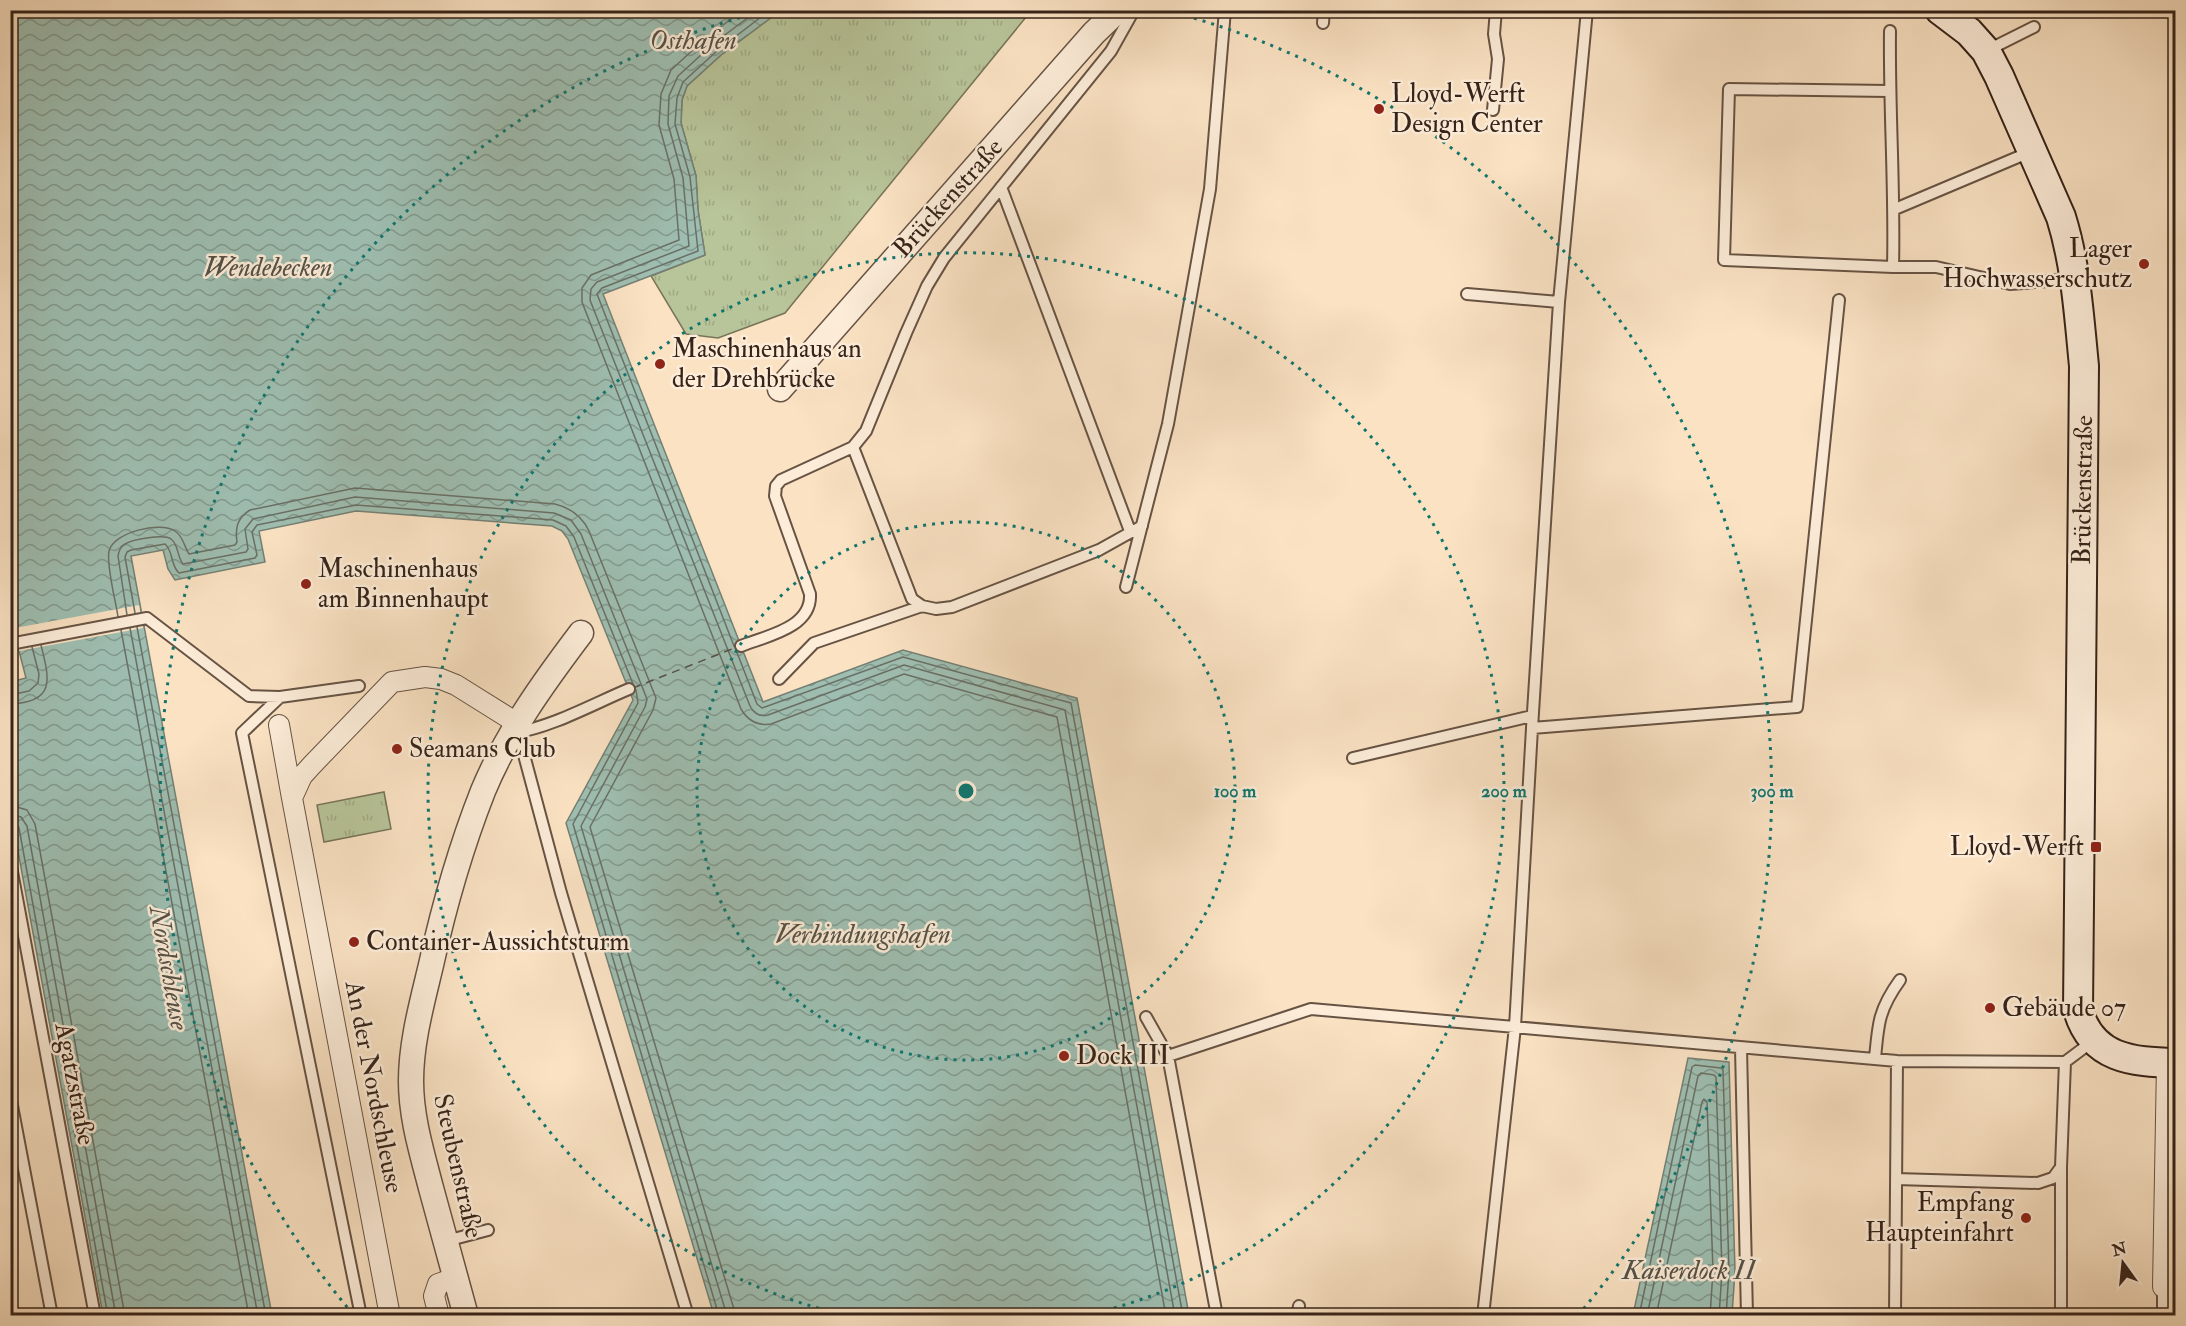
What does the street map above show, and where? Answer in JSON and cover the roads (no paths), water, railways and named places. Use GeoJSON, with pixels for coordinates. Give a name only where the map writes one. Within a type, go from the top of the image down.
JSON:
{"type":"FeatureCollection","features":[{"type":"Feature","properties":{"kind":"main road","name":"Brückenstraße"},"geometry":{"type":"LineString","coordinates":[[1940,10],[1969,32],[1986,51],[1999,76],[2061,217],[2075,279],[2084,366],[2078,1010],[2084,1027],[2094,1040]]}},
{"type":"Feature","properties":{"kind":"main road"},"geometry":{"type":"LineString","coordinates":[[2094,1040],[2112,1053],[2126,1059],[2171,1063]]}},
{"type":"Feature","properties":{"kind":"street","name":"Brückenstraße"},"geometry":{"type":"LineString","coordinates":[[780,389],[1094,33],[1118,10]]}},
{"type":"Feature","properties":{"kind":"street","name":"Steubenstraße"},"geometry":{"type":"LineString","coordinates":[[466,1316],[414,1115],[411,1081],[414,1043],[434,951],[456,867],[484,789],[542,684],[581,633]]}},
{"type":"Feature","properties":{"kind":"street"},"geometry":{"type":"LineString","coordinates":[[292,798],[302,776],[392,682],[425,677],[441,679],[456,685],[512,720],[513,733]]}},
{"type":"Feature","properties":{"kind":"street","name":"An der Nordschleuse"},"geometry":{"type":"LineString","coordinates":[[279,725],[390,1316]]}},
{"type":"Feature","properties":{"kind":"street"},"geometry":{"type":"LineString","coordinates":[[2163,1287],[2170,1232],[2171,1063]]}},
{"type":"Feature","properties":{"kind":"street"},"geometry":{"type":"LineString","coordinates":[[439,1316],[434,1296],[438,1284],[455,1278]]}},
{"type":"Feature","properties":{"kind":"lane"},"geometry":{"type":"LineString","coordinates":[[741,646],[796,623],[806,614],[811,604],[810,594],[775,496],[776,486],[781,480],[853,447],[866,431],[927,286],[944,258],[1111,51],[1134,10]]}},
{"type":"Feature","properties":{"kind":"lane"},"geometry":{"type":"LineString","coordinates":[[1126,587],[1168,424],[1210,189],[1225,10]]}},
{"type":"Feature","properties":{"kind":"lane"},"geometry":{"type":"LineString","coordinates":[[1323,23],[1324,10]]}},
{"type":"Feature","properties":{"kind":"lane"},"geometry":{"type":"LineString","coordinates":[[1493,110],[1498,59],[1494,34],[1496,10]]}},
{"type":"Feature","properties":{"kind":"lane"},"geometry":{"type":"LineString","coordinates":[[1484,1316],[1515,1027],[1532,716],[1559,302],[1587,10]]}},
{"type":"Feature","properties":{"kind":"lane"},"geometry":{"type":"LineString","coordinates":[[1986,51],[2034,27]]}},
{"type":"Feature","properties":{"kind":"lane"},"geometry":{"type":"LineString","coordinates":[[1890,31],[1889,91],[1895,209],[1893,267]]}},
{"type":"Feature","properties":{"kind":"lane"},"geometry":{"type":"LineString","coordinates":[[1889,91],[1729,89],[1724,260],[1936,267],[2010,284],[2075,279]]}},
{"type":"Feature","properties":{"kind":"lane"},"geometry":{"type":"LineString","coordinates":[[1895,209],[2031,151]]}},
{"type":"Feature","properties":{"kind":"lane"},"geometry":{"type":"LineString","coordinates":[[1001,187],[1130,531]]}},
{"type":"Feature","properties":{"kind":"lane"},"geometry":{"type":"LineString","coordinates":[[1467,294],[1559,302]]}},
{"type":"Feature","properties":{"kind":"lane"},"geometry":{"type":"LineString","coordinates":[[1532,728],[1797,706],[1839,300]]}},
{"type":"Feature","properties":{"kind":"lane"},"geometry":{"type":"LineString","coordinates":[[853,447],[912,599],[922,606],[936,609],[952,607],[1099,550],[1142,526]]}},
{"type":"Feature","properties":{"kind":"lane"},"geometry":{"type":"LineString","coordinates":[[779,679],[814,643],[922,606]]}},
{"type":"Feature","properties":{"kind":"lane"},"geometry":{"type":"LineString","coordinates":[[10,644],[147,618],[249,696],[280,697],[359,686]]}},
{"type":"Feature","properties":{"kind":"lane"},"geometry":{"type":"LineString","coordinates":[[513,733],[546,724],[629,689]]}},
{"type":"Feature","properties":{"kind":"lane"},"geometry":{"type":"LineString","coordinates":[[280,697],[242,734],[361,1316]]}},
{"type":"Feature","properties":{"kind":"lane"},"geometry":{"type":"LineString","coordinates":[[1353,758],[1532,716]]}},
{"type":"Feature","properties":{"kind":"lane"},"geometry":{"type":"LineString","coordinates":[[513,733],[520,740],[561,893],[688,1316]]}},
{"type":"Feature","properties":{"kind":"lane","name":"Agatzstraße"},"geometry":{"type":"LineString","coordinates":[[10,861],[95,1316]]}},
{"type":"Feature","properties":{"kind":"lane"},"geometry":{"type":"LineString","coordinates":[[1875,1059],[1878,1022],[1886,1000],[1900,980]]}},
{"type":"Feature","properties":{"kind":"lane"},"geometry":{"type":"LineString","coordinates":[[1168,1056],[1311,1010],[1898,1060],[2065,1062],[2094,1040]]}},
{"type":"Feature","properties":{"kind":"lane"},"geometry":{"type":"LineString","coordinates":[[1146,1017],[1168,1056],[1217,1316]]}},
{"type":"Feature","properties":{"kind":"lane"},"geometry":{"type":"LineString","coordinates":[[1742,1048],[1747,1316]]}},
{"type":"Feature","properties":{"kind":"lane"},"geometry":{"type":"LineString","coordinates":[[1895,1316],[1898,1060]]}},
{"type":"Feature","properties":{"kind":"lane"},"geometry":{"type":"LineString","coordinates":[[2061,1316],[2061,1167],[2065,1062]]}},
{"type":"Feature","properties":{"kind":"lane"},"geometry":{"type":"LineString","coordinates":[[10,1095],[52,1316]]}},
{"type":"Feature","properties":{"kind":"lane"},"geometry":{"type":"LineString","coordinates":[[1896,1179],[2038,1183],[2053,1178],[2061,1167]]}},
{"type":"Feature","properties":{"kind":"lane"},"geometry":{"type":"LineString","coordinates":[[445,1241],[488,1230]]}},
{"type":"Feature","properties":{"kind":"lane"},"geometry":{"type":"LineString","coordinates":[[2163,1287],[2163,1316]]}},
{"type":"Feature","properties":{"kind":"water"},"geometry":{"type":"Polygon","coordinates":[[[11,11],[780,11],[721,55],[687,86],[682,100],[681,123],[696,176],[698,210],[705,255],[603,294],[763,702],[903,650],[1077,698],[1189,1315],[714,1315],[566,823],[633,700],[568,539],[562,531],[552,526],[356,511],[259,531],[265,562],[175,580],[168,569],[163,550],[131,556],[272,1315],[103,1315],[11,813],[10,682],[26,678],[10,602],[11,11]]]}},
{"type":"Feature","properties":{"kind":"water","name":"Kaiserdock II"},"geometry":{"type":"Polygon","coordinates":[[[1688,1058],[1729,1062],[1735,1271],[1732,1315],[1633,1315],[1688,1058]]]}},
{"type":"Feature","properties":{"kind":"place","name":"Lloyd-Werft Design Center"},"geometry":{"type":"Point","coordinates":[1379,109]}},
{"type":"Feature","properties":{"kind":"place","name":"Lager Hochwasserschutz"},"geometry":{"type":"Point","coordinates":[2144,264]}},
{"type":"Feature","properties":{"kind":"place","name":"Maschinenhaus an der Drehbrücke"},"geometry":{"type":"Point","coordinates":[660,364]}},
{"type":"Feature","properties":{"kind":"place","name":"Maschinenhaus am Binnenhaupt"},"geometry":{"type":"Point","coordinates":[306,584]}},
{"type":"Feature","properties":{"kind":"place","name":"Seamans Club"},"geometry":{"type":"Point","coordinates":[397,749]}},
{"type":"Feature","properties":{"kind":"place","name":"Lloyd-Werft"},"geometry":{"type":"Point","coordinates":[2096,847]}},
{"type":"Feature","properties":{"kind":"place","name":"Container-Aussichtsturm"},"geometry":{"type":"Point","coordinates":[354,942]}},
{"type":"Feature","properties":{"kind":"place","name":"Gebäude 07"},"geometry":{"type":"Point","coordinates":[1990,1008]}},
{"type":"Feature","properties":{"kind":"place","name":"Dock III"},"geometry":{"type":"Point","coordinates":[1064,1056]}},
{"type":"Feature","properties":{"kind":"place","name":"Empfang Haupteinfahrt"},"geometry":{"type":"Point","coordinates":[2026,1218]}},
{"type":"Feature","properties":{"kind":"water label","name":"Osthafen"},"geometry":{"type":"Point","coordinates":[693,40]}},
{"type":"Feature","properties":{"kind":"water label","name":"Wendebecken"},"geometry":{"type":"Point","coordinates":[268,267]}},
{"type":"Feature","properties":{"kind":"water label","name":"Verbindungshafen"},"geometry":{"type":"Point","coordinates":[863,934]}},
{"type":"Feature","properties":{"kind":"water label","name":"Nordschleuse"},"geometry":{"type":"Point","coordinates":[169,968]}}]}
